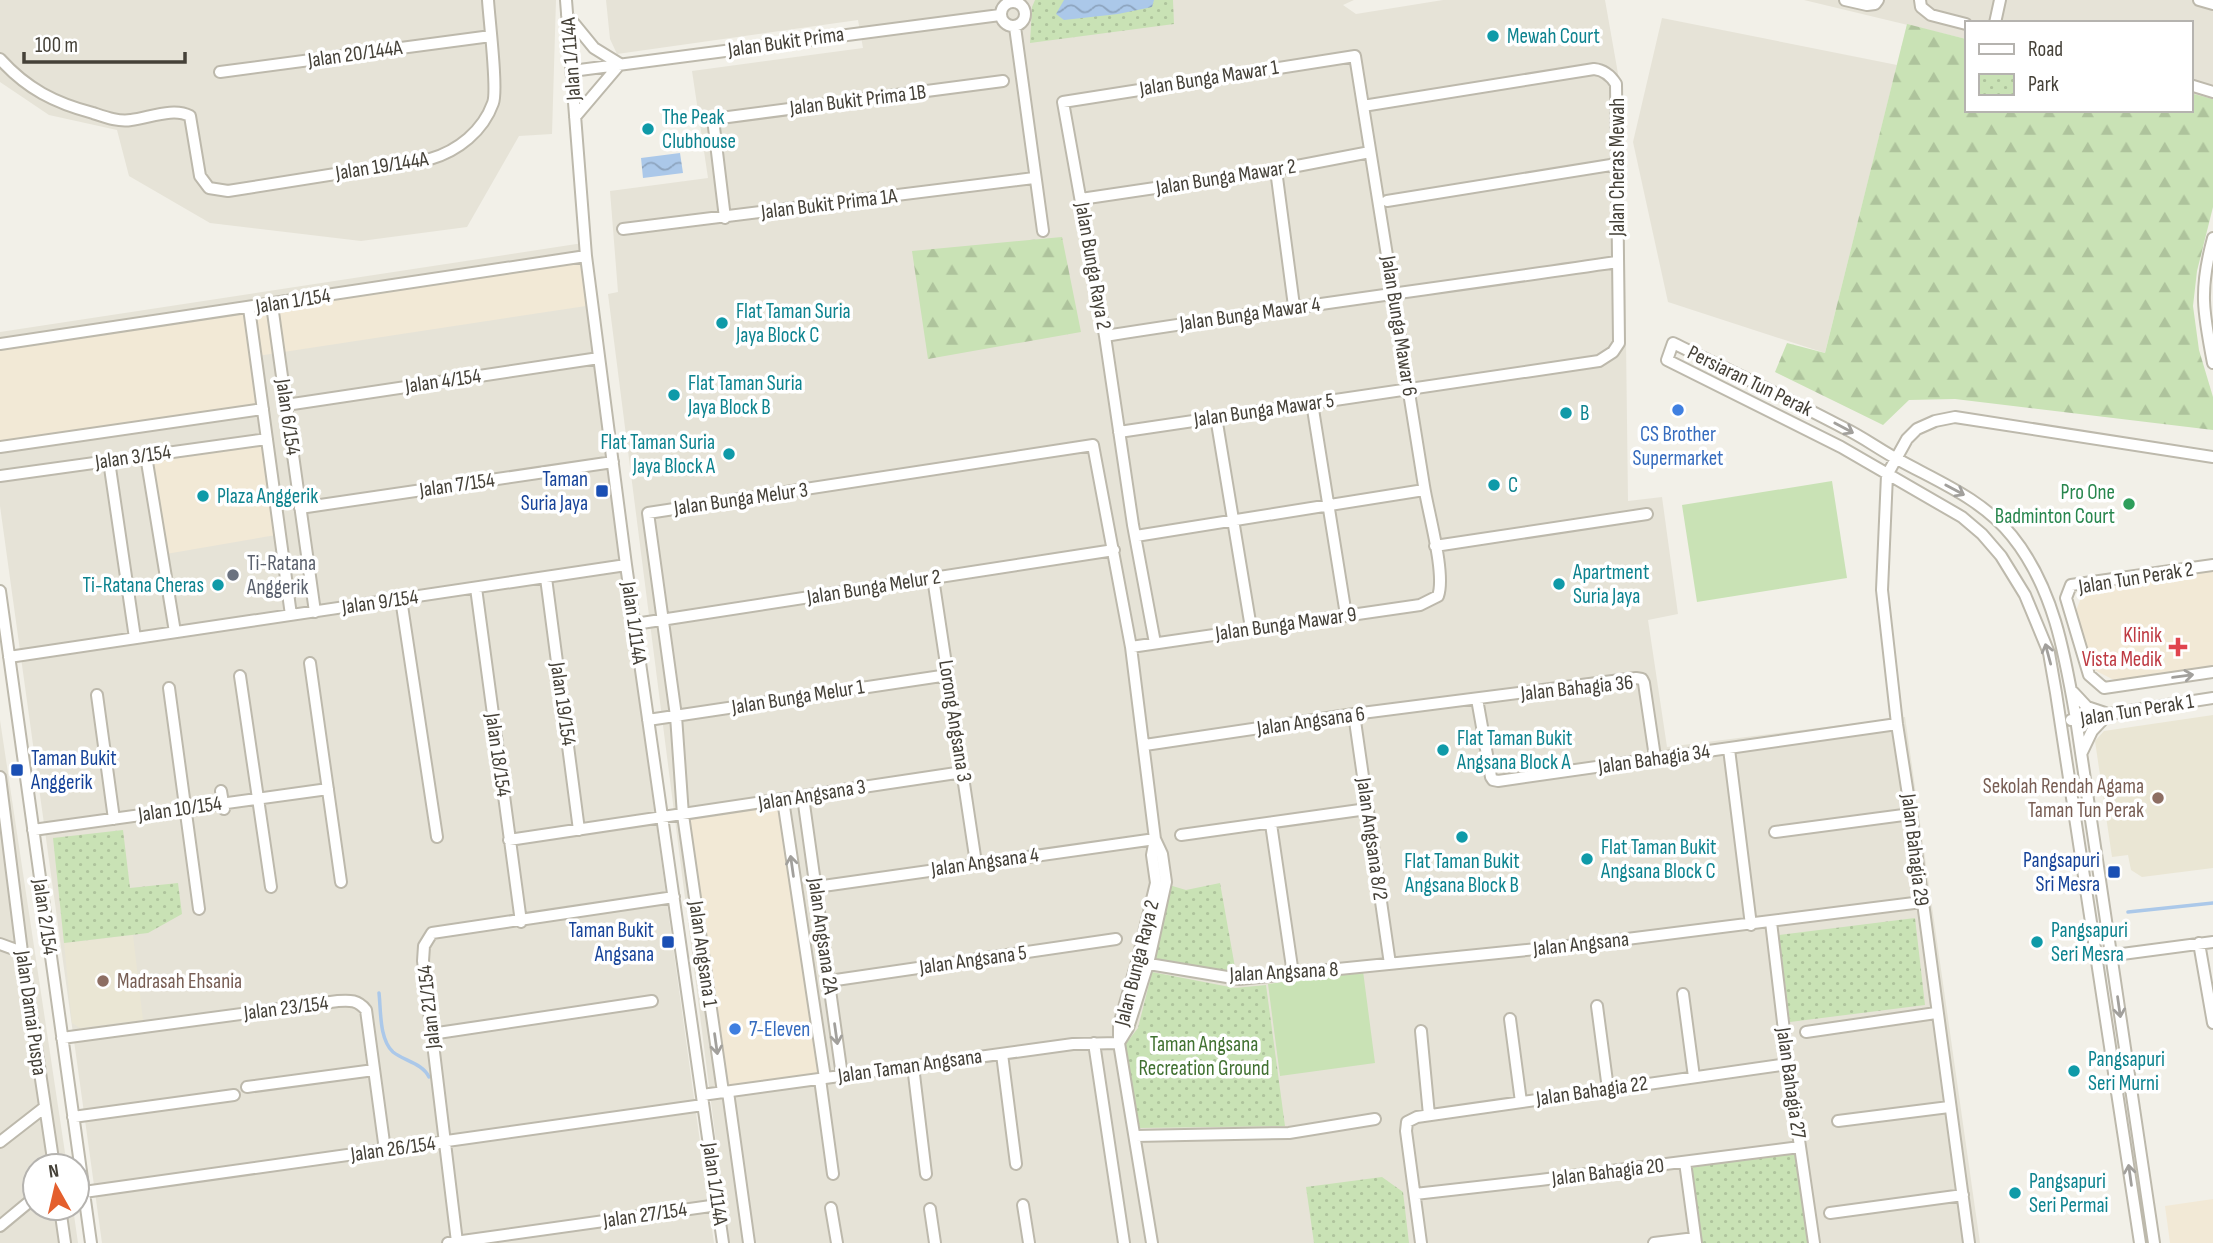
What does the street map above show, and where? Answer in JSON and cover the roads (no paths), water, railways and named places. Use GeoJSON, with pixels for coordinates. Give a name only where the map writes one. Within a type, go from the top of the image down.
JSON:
{"type":"FeatureCollection","features":[{"type":"Feature","properties":{"kind":"street","name":"Jalan 19/144A"},"geometry":{"type":"LineString","coordinates":[[0,59],[11,72],[52,100],[81,110],[120,120],[178,111],[190,116],[200,176],[209,188],[228,191],[430,159],[460,146],[480,126],[494,102],[488,0]]}},
{"type":"Feature","properties":{"kind":"street","name":"Jalan 1/114A"},"geometry":{"type":"LineString","coordinates":[[566,0],[586,256],[626,565],[723,1243]]}},
{"type":"Feature","properties":{"kind":"street"},"geometry":{"type":"LineString","coordinates":[[1845,0],[1867,5],[1875,4],[1878,0]]}},
{"type":"Feature","properties":{"kind":"street"},"geometry":{"type":"LineString","coordinates":[[1920,0],[1921,7],[1931,15],[1965,24]]}},
{"type":"Feature","properties":{"kind":"street"},"geometry":{"type":"LineString","coordinates":[[1995,21],[2000,0]]}},
{"type":"Feature","properties":{"kind":"street"},"geometry":{"type":"LineString","coordinates":[[2199,0],[2213,4]]}},
{"type":"Feature","properties":{"kind":"street"},"geometry":{"type":"LineString","coordinates":[[1020,2],[1026,14],[1023,22],[1015,27],[1003,23],[1000,15],[1006,4],[1020,2]]}},
{"type":"Feature","properties":{"kind":"street"},"geometry":{"type":"LineString","coordinates":[[567,15],[594,48],[620,64],[575,117]]}},
{"type":"Feature","properties":{"kind":"street","name":"Jalan Bukit Prima"},"geometry":{"type":"LineString","coordinates":[[572,71],[1000,15]]}},
{"type":"Feature","properties":{"kind":"street"},"geometry":{"type":"LineString","coordinates":[[1015,27],[1043,231]]}},
{"type":"Feature","properties":{"kind":"street","name":"Jalan 20/144A"},"geometry":{"type":"LineString","coordinates":[[220,72],[491,36]]}},
{"type":"Feature","properties":{"kind":"street","name":"Jalan Bunga Mawar 1"},"geometry":{"type":"LineString","coordinates":[[1063,102],[1355,56]]}},
{"type":"Feature","properties":{"kind":"street","name":"Jalan Bunga Mawar 6"},"geometry":{"type":"LineString","coordinates":[[1355,56],[1395,294],[1424,490],[1436,546],[1441,589],[1438,596]]}},
{"type":"Feature","properties":{"kind":"street","name":"Jalan Cheras Mewah"},"geometry":{"type":"LineString","coordinates":[[1363,106],[1594,69],[1608,75],[1616,84],[1619,343]]}},
{"type":"Feature","properties":{"kind":"street","name":"Jalan Bukit Prima 1B"},"geometry":{"type":"LineString","coordinates":[[725,218],[713,119],[1003,81]]}},
{"type":"Feature","properties":{"kind":"street"},"geometry":{"type":"LineString","coordinates":[[2192,86],[2213,92]]}},
{"type":"Feature","properties":{"kind":"street","name":"Jalan Bunga Raya 2"},"geometry":{"type":"LineString","coordinates":[[1063,102],[1105,336],[1155,643]]}},
{"type":"Feature","properties":{"kind":"street","name":"Jalan Bunga Mawar 2"},"geometry":{"type":"LineString","coordinates":[[1081,199],[1276,170],[1370,152]]}},
{"type":"Feature","properties":{"kind":"street"},"geometry":{"type":"LineString","coordinates":[[1387,201],[1617,164]]}},
{"type":"Feature","properties":{"kind":"street"},"geometry":{"type":"LineString","coordinates":[[1276,170],[1294,306]]}},
{"type":"Feature","properties":{"kind":"street","name":"Jalan Bukit Prima 1A"},"geometry":{"type":"LineString","coordinates":[[623,229],[1034,178]]}},
{"type":"Feature","properties":{"kind":"street"},"geometry":{"type":"LineString","coordinates":[[2213,238],[2205,269],[2203,292],[2213,363]]}},
{"type":"Feature","properties":{"kind":"street","name":"Jalan 1/154"},"geometry":{"type":"LineString","coordinates":[[0,345],[586,256]]}},
{"type":"Feature","properties":{"kind":"street","name":"Jalan Bunga Mawar 4"},"geometry":{"type":"LineString","coordinates":[[1105,336],[1294,306],[1617,262]]}},
{"type":"Feature","properties":{"kind":"street","name":"Jalan 6/154"},"geometry":{"type":"LineString","coordinates":[[272,305],[314,612]]}},
{"type":"Feature","properties":{"kind":"street"},"geometry":{"type":"LineString","coordinates":[[249,308],[291,615]]}},
{"type":"Feature","properties":{"kind":"street","name":"Jalan Bunga Mawar 5"},"geometry":{"type":"LineString","coordinates":[[1119,432],[1599,362],[1613,352],[1619,343]]}},
{"type":"Feature","properties":{"kind":"street","name":"Persiaran Tun Perak"},"geometry":{"type":"LineString","coordinates":[[2140,1243],[2049,653],[2038,623],[2014,576],[1982,534],[1962,517],[1841,447],[1667,360],[1673,343],[1846,429],[1971,498],[1994,516],[2013,537],[2030,564],[2064,649],[2154,1243]]}},
{"type":"Feature","properties":{"kind":"street","name":"Jalan 4/154"},"geometry":{"type":"LineString","coordinates":[[286,405],[600,358]]}},
{"type":"Feature","properties":{"kind":"street"},"geometry":{"type":"LineString","coordinates":[[1312,403],[1346,615]]}},
{"type":"Feature","properties":{"kind":"street","name":"Jalan 3/154"},"geometry":{"type":"LineString","coordinates":[[0,447],[263,409]]}},
{"type":"Feature","properties":{"kind":"street"},"geometry":{"type":"LineString","coordinates":[[1216,416],[1251,628]]}},
{"type":"Feature","properties":{"kind":"street","name":"Jalan Bahagia 29"},"geometry":{"type":"LineString","coordinates":[[1969,1243],[1897,724],[1882,590],[1887,475],[1907,439],[1917,429],[1935,421],[1955,417],[2213,457]]}},
{"type":"Feature","properties":{"kind":"street","name":"Jalan 3/154"},"geometry":{"type":"LineString","coordinates":[[0,476],[267,439]]}},
{"type":"Feature","properties":{"kind":"street","name":"Jalan Bunga Raya 2"},"geometry":{"type":"LineString","coordinates":[[1093,445],[1131,647],[1155,839],[1162,854],[1166,882],[1128,1028],[1119,1043]]}},
{"type":"Feature","properties":{"kind":"street","name":"Jalan Bunga Melur 3"},"geometry":{"type":"LineString","coordinates":[[683,815],[676,716],[648,513],[1093,445]]}},
{"type":"Feature","properties":{"kind":"street"},"geometry":{"type":"LineString","coordinates":[[146,456],[175,632]]}},
{"type":"Feature","properties":{"kind":"street"},"geometry":{"type":"LineString","coordinates":[[109,461],[135,638]]}},
{"type":"Feature","properties":{"kind":"street","name":"Jalan 7/154"},"geometry":{"type":"LineString","coordinates":[[300,508],[613,462]]}},
{"type":"Feature","properties":{"kind":"street"},"geometry":{"type":"LineString","coordinates":[[1136,536],[1424,490]]}},
{"type":"Feature","properties":{"kind":"street"},"geometry":{"type":"LineString","coordinates":[[1436,546],[1647,514]]}},
{"type":"Feature","properties":{"kind":"street","name":"Jalan Bunga Melur 2"},"geometry":{"type":"LineString","coordinates":[[635,624],[1114,550]]}},
{"type":"Feature","properties":{"kind":"street","name":"Jalan 9/154"},"geometry":{"type":"LineString","coordinates":[[9,657],[626,565]]}},
{"type":"Feature","properties":{"kind":"street","name":"Jalan Tun Perak 2"},"geometry":{"type":"LineString","coordinates":[[2213,565],[2071,585],[2066,598],[2089,675],[2104,688],[2213,672]]}},
{"type":"Feature","properties":{"kind":"street","name":"Jalan 19/154"},"geometry":{"type":"LineString","coordinates":[[546,578],[579,830]]}},
{"type":"Feature","properties":{"kind":"street","name":"Lorong Angsana 3"},"geometry":{"type":"LineString","coordinates":[[933,578],[976,863]]}},
{"type":"Feature","properties":{"kind":"street","name":"Jalan 18/154"},"geometry":{"type":"LineString","coordinates":[[476,588],[521,922]]}},
{"type":"Feature","properties":{"kind":"street","name":"Jalan 2/154"},"geometry":{"type":"LineString","coordinates":[[0,591],[78,1152]]}},
{"type":"Feature","properties":{"kind":"street","name":"Jalan Bunga Mawar 9"},"geometry":{"type":"LineString","coordinates":[[1131,647],[1420,604],[1438,596]]}},
{"type":"Feature","properties":{"kind":"street"},"geometry":{"type":"LineString","coordinates":[[401,599],[437,837]]}},
{"type":"Feature","properties":{"kind":"street"},"geometry":{"type":"LineString","coordinates":[[310,663],[341,882]]}},
{"type":"Feature","properties":{"kind":"street","name":"Jalan Bunga Melur 1"},"geometry":{"type":"LineString","coordinates":[[648,720],[948,675]]}},
{"type":"Feature","properties":{"kind":"street"},"geometry":{"type":"LineString","coordinates":[[240,676],[271,887]]}},
{"type":"Feature","properties":{"kind":"street","name":"Jalan Bahagia 36"},"geometry":{"type":"LineString","coordinates":[[1477,699],[1642,679],[1655,757]]}},
{"type":"Feature","properties":{"kind":"street"},"geometry":{"type":"LineString","coordinates":[[169,688],[199,909]]}},
{"type":"Feature","properties":{"kind":"street"},"geometry":{"type":"LineString","coordinates":[[2071,690],[2087,707],[2108,714],[2092,731],[2081,753]]}},
{"type":"Feature","properties":{"kind":"street"},"geometry":{"type":"LineString","coordinates":[[97,695],[114,819]]}},
{"type":"Feature","properties":{"kind":"street","name":"Jalan Tun Perak 1"},"geometry":{"type":"LineString","coordinates":[[2061,721],[2213,698]]}},
{"type":"Feature","properties":{"kind":"street","name":"Jalan Bahagia 34"},"geometry":{"type":"LineString","coordinates":[[1477,699],[1493,780],[1897,724]]}},
{"type":"Feature","properties":{"kind":"street","name":"Jalan Angsana 6"},"geometry":{"type":"LineString","coordinates":[[1145,745],[1477,699]]}},
{"type":"Feature","properties":{"kind":"street","name":"Jalan Angsana 8/2"},"geometry":{"type":"LineString","coordinates":[[1354,714],[1390,964]]}},
{"type":"Feature","properties":{"kind":"street"},"geometry":{"type":"LineString","coordinates":[[1729,749],[1751,925]]}},
{"type":"Feature","properties":{"kind":"street","name":"Jalan Angsana 3"},"geometry":{"type":"LineString","coordinates":[[509,840],[963,772]]}},
{"type":"Feature","properties":{"kind":"street","name":"Jalan Damai Puspa"},"geometry":{"type":"LineString","coordinates":[[0,777],[22,952],[52,1152]]}},
{"type":"Feature","properties":{"kind":"street","name":"Jalan 10/154"},"geometry":{"type":"LineString","coordinates":[[33,830],[186,809],[224,807],[257,799],[295,797],[328,789]]}},
{"type":"Feature","properties":{"kind":"street"},"geometry":{"type":"LineString","coordinates":[[221,791],[224,807]]}},
{"type":"Feature","properties":{"kind":"street","name":"Jalan Angsana 2A"},"geometry":{"type":"LineString","coordinates":[[803,797],[842,1076]]}},
{"type":"Feature","properties":{"kind":"street"},"geometry":{"type":"LineString","coordinates":[[783,800],[833,1174]]}},
{"type":"Feature","properties":{"kind":"street"},"geometry":{"type":"LineString","coordinates":[[1181,835],[1367,808]]}},
{"type":"Feature","properties":{"kind":"street"},"geometry":{"type":"LineString","coordinates":[[1775,832],[1911,814]]}},
{"type":"Feature","properties":{"kind":"street","name":"Jalan Angsana 1"},"geometry":{"type":"LineString","coordinates":[[683,815],[750,1243]]}},
{"type":"Feature","properties":{"kind":"street"},"geometry":{"type":"LineString","coordinates":[[1271,824],[1293,974]]}},
{"type":"Feature","properties":{"kind":"street","name":"Jalan Angsana 4"},"geometry":{"type":"LineString","coordinates":[[816,887],[1155,839]]}},
{"type":"Feature","properties":{"kind":"street","name":"Jalan 21/154"},"geometry":{"type":"LineString","coordinates":[[453,1242],[446,1141],[423,961],[424,946],[432,933],[521,922],[674,897]]}},
{"type":"Feature","properties":{"kind":"street","name":"Jalan Angsana"},"geometry":{"type":"LineString","coordinates":[[1390,964],[1751,925],[1922,902]]}},
{"type":"Feature","properties":{"kind":"street","name":"Jalan Bahagia 27"},"geometry":{"type":"LineString","coordinates":[[1771,922],[1814,1243]]}},
{"type":"Feature","properties":{"kind":"street","name":"Jalan Angsana 5"},"geometry":{"type":"LineString","coordinates":[[829,981],[1116,939]]}},
{"type":"Feature","properties":{"kind":"street"},"geometry":{"type":"LineString","coordinates":[[2097,957],[2213,942]]}},
{"type":"Feature","properties":{"kind":"street"},"geometry":{"type":"LineString","coordinates":[[2199,943],[2213,1023]]}},
{"type":"Feature","properties":{"kind":"street"},"geometry":{"type":"LineString","coordinates":[[0,944],[22,952]]}},
{"type":"Feature","properties":{"kind":"street","name":"Jalan Angsana 8"},"geometry":{"type":"LineString","coordinates":[[1143,963],[1239,979],[1390,964]]}},
{"type":"Feature","properties":{"kind":"street"},"geometry":{"type":"LineString","coordinates":[[1683,994],[1694,1077]]}},
{"type":"Feature","properties":{"kind":"street","name":"Jalan 23/154"},"geometry":{"type":"LineString","coordinates":[[62,1038],[349,1000],[360,1003],[366,1010],[385,1150]]}},
{"type":"Feature","properties":{"kind":"street"},"geometry":{"type":"LineString","coordinates":[[431,1034],[652,1001]]}},
{"type":"Feature","properties":{"kind":"street"},"geometry":{"type":"LineString","coordinates":[[1597,1006],[1608,1089]]}},
{"type":"Feature","properties":{"kind":"street"},"geometry":{"type":"LineString","coordinates":[[1806,1032],[1936,1013]]}},
{"type":"Feature","properties":{"kind":"street"},"geometry":{"type":"LineString","coordinates":[[1510,1019],[1521,1102]]}},
{"type":"Feature","properties":{"kind":"street"},"geometry":{"type":"LineString","coordinates":[[1421,1031],[1429,1115]]}},
{"type":"Feature","properties":{"kind":"street"},"geometry":{"type":"LineString","coordinates":[[1094,1043],[1124,1243]]}},
{"type":"Feature","properties":{"kind":"street","name":"Jalan Taman Angsana"},"geometry":{"type":"LineString","coordinates":[[703,1100],[725,1092],[913,1066],[1094,1043],[1119,1043]]}},
{"type":"Feature","properties":{"kind":"street"},"geometry":{"type":"LineString","coordinates":[[1119,1043],[1152,1243]]}},
{"type":"Feature","properties":{"kind":"street"},"geometry":{"type":"LineString","coordinates":[[1002,1054],[1016,1164]]}},
{"type":"Feature","properties":{"kind":"street","name":"Jalan Bahagia 22"},"geometry":{"type":"LineString","coordinates":[[1415,1194],[1406,1131],[1407,1122],[1417,1117],[1788,1064]]}},
{"type":"Feature","properties":{"kind":"street"},"geometry":{"type":"LineString","coordinates":[[913,1066],[926,1174]]}},
{"type":"Feature","properties":{"kind":"street"},"geometry":{"type":"LineString","coordinates":[[247,1087],[374,1070]]}},
{"type":"Feature","properties":{"kind":"street"},"geometry":{"type":"LineString","coordinates":[[73,1117],[233,1095]]}},
{"type":"Feature","properties":{"kind":"street","name":"Jalan 26/154"},"geometry":{"type":"LineString","coordinates":[[91,1191],[446,1141],[703,1100]]}},
{"type":"Feature","properties":{"kind":"street"},"geometry":{"type":"LineString","coordinates":[[0,1142],[45,1107]]}},
{"type":"Feature","properties":{"kind":"street"},"geometry":{"type":"LineString","coordinates":[[1838,1121],[1949,1107]]}},
{"type":"Feature","properties":{"kind":"street"},"geometry":{"type":"LineString","coordinates":[[1135,1136],[1289,1133],[1375,1119]]}},
{"type":"Feature","properties":{"kind":"street","name":"Jalan Bahagia 20"},"geometry":{"type":"LineString","coordinates":[[1415,1194],[1800,1146]]}},
{"type":"Feature","properties":{"kind":"street"},"geometry":{"type":"LineString","coordinates":[[1654,1243],[1696,1240],[1685,1162]]}},
{"type":"Feature","properties":{"kind":"street"},"geometry":{"type":"LineString","coordinates":[[1415,1194],[1421,1243]]}},
{"type":"Feature","properties":{"kind":"street"},"geometry":{"type":"LineString","coordinates":[[1830,1213],[1963,1195]]}},
{"type":"Feature","properties":{"kind":"street","name":"Jalan 27/154"},"geometry":{"type":"LineString","coordinates":[[453,1242],[718,1205]]}},
{"type":"Feature","properties":{"kind":"street"},"geometry":{"type":"LineString","coordinates":[[1023,1205],[1029,1243]]}},
{"type":"Feature","properties":{"kind":"street"},"geometry":{"type":"LineString","coordinates":[[831,1208],[836,1243]]}},
{"type":"Feature","properties":{"kind":"street"},"geometry":{"type":"LineString","coordinates":[[0,1226],[21,1209]]}},
{"type":"Feature","properties":{"kind":"street"},"geometry":{"type":"LineString","coordinates":[[930,1209],[935,1243]]}},
{"type":"Feature","properties":{"kind":"street"},"geometry":{"type":"LineString","coordinates":[[62,1222],[65,1243]]}},
{"type":"Feature","properties":{"kind":"street","name":"Jalan 2/154"},"geometry":{"type":"LineString","coordinates":[[88,1222],[91,1243]]}},
{"type":"Feature","properties":{"kind":"water"},"geometry":{"type":"Polygon","coordinates":[[[1064,0],[1154,0],[1152,7],[1064,20],[1056,14],[1064,0]]]}},
{"type":"Feature","properties":{"kind":"water"},"geometry":{"type":"Polygon","coordinates":[[[680,153],[683,173],[643,178],[641,158],[680,153]]]}},
{"type":"Feature","properties":{"kind":"waterway"},"geometry":{"type":"LineString","coordinates":[[2128,912],[2213,903]]}},
{"type":"Feature","properties":{"kind":"waterway"},"geometry":{"type":"LineString","coordinates":[[379,993],[382,1024],[388,1046],[397,1055],[422,1068],[429,1077]]}},
{"type":"Feature","properties":{"kind":"place","name":"Mewah Court"},"geometry":{"type":"Point","coordinates":[1493,36]}},
{"type":"Feature","properties":{"kind":"place","name":"The Peak Clubhouse"},"geometry":{"type":"Point","coordinates":[648,129]}},
{"type":"Feature","properties":{"kind":"place","name":"Flat Taman Suria Jaya Block C"},"geometry":{"type":"Point","coordinates":[722,323]}},
{"type":"Feature","properties":{"kind":"place","name":"Flat Taman Suria Jaya Block B"},"geometry":{"type":"Point","coordinates":[674,395]}},
{"type":"Feature","properties":{"kind":"place","name":"CS Brother Supermarket"},"geometry":{"type":"Point","coordinates":[1678,410]}},
{"type":"Feature","properties":{"kind":"place","name":"B"},"geometry":{"type":"Point","coordinates":[1566,413]}},
{"type":"Feature","properties":{"kind":"place","name":"Flat Taman Suria Jaya Block A"},"geometry":{"type":"Point","coordinates":[729,454]}},
{"type":"Feature","properties":{"kind":"place","name":"C"},"geometry":{"type":"Point","coordinates":[1494,485]}},
{"type":"Feature","properties":{"kind":"place","name":"Taman Suria Jaya"},"geometry":{"type":"Point","coordinates":[602,491]}},
{"type":"Feature","properties":{"kind":"place","name":"Plaza Anggerik"},"geometry":{"type":"Point","coordinates":[203,496]}},
{"type":"Feature","properties":{"kind":"place","name":"Pro One Badminton Court"},"geometry":{"type":"Point","coordinates":[2129,504]}},
{"type":"Feature","properties":{"kind":"place","name":"Ti-Ratana Anggerik"},"geometry":{"type":"Point","coordinates":[233,575]}},
{"type":"Feature","properties":{"kind":"place","name":"Apartment Suria Jaya"},"geometry":{"type":"Point","coordinates":[1559,584]}},
{"type":"Feature","properties":{"kind":"place","name":"Ti-Ratana Cheras"},"geometry":{"type":"Point","coordinates":[218,585]}},
{"type":"Feature","properties":{"kind":"place","name":"Klinik Vista Medik"},"geometry":{"type":"Point","coordinates":[2178,647]}},
{"type":"Feature","properties":{"kind":"place","name":"Flat Taman Bukit Angsana Block A"},"geometry":{"type":"Point","coordinates":[1443,750]}},
{"type":"Feature","properties":{"kind":"place","name":"Taman Bukit Anggerik"},"geometry":{"type":"Point","coordinates":[17,770]}},
{"type":"Feature","properties":{"kind":"place","name":"Sekolah Rendah Agama Taman Tun Perak"},"geometry":{"type":"Point","coordinates":[2158,798]}},
{"type":"Feature","properties":{"kind":"place","name":"Flat Taman Bukit Angsana Block B"},"geometry":{"type":"Point","coordinates":[1462,837]}},
{"type":"Feature","properties":{"kind":"place","name":"Flat Taman Bukit Angsana Block C"},"geometry":{"type":"Point","coordinates":[1587,859]}},
{"type":"Feature","properties":{"kind":"place","name":"Pangsapuri Sri Mesra"},"geometry":{"type":"Point","coordinates":[2114,872]}},
{"type":"Feature","properties":{"kind":"place","name":"Taman Bukit Angsana"},"geometry":{"type":"Point","coordinates":[668,942]}},
{"type":"Feature","properties":{"kind":"place","name":"Pangsapuri Seri Mesra"},"geometry":{"type":"Point","coordinates":[2037,942]}},
{"type":"Feature","properties":{"kind":"place","name":"Madrasah Ehsania"},"geometry":{"type":"Point","coordinates":[103,981]}},
{"type":"Feature","properties":{"kind":"place","name":"7-Eleven"},"geometry":{"type":"Point","coordinates":[735,1029]}},
{"type":"Feature","properties":{"kind":"place","name":"Pangsapuri Seri Murni"},"geometry":{"type":"Point","coordinates":[2074,1071]}},
{"type":"Feature","properties":{"kind":"place","name":"Pangsapuri Seri Permai"},"geometry":{"type":"Point","coordinates":[2015,1193]}},
{"type":"Feature","properties":{"kind":"park label","name":"Taman Angsana Recreation Ground"},"geometry":{"type":"Point","coordinates":[1204,1056]}}]}
